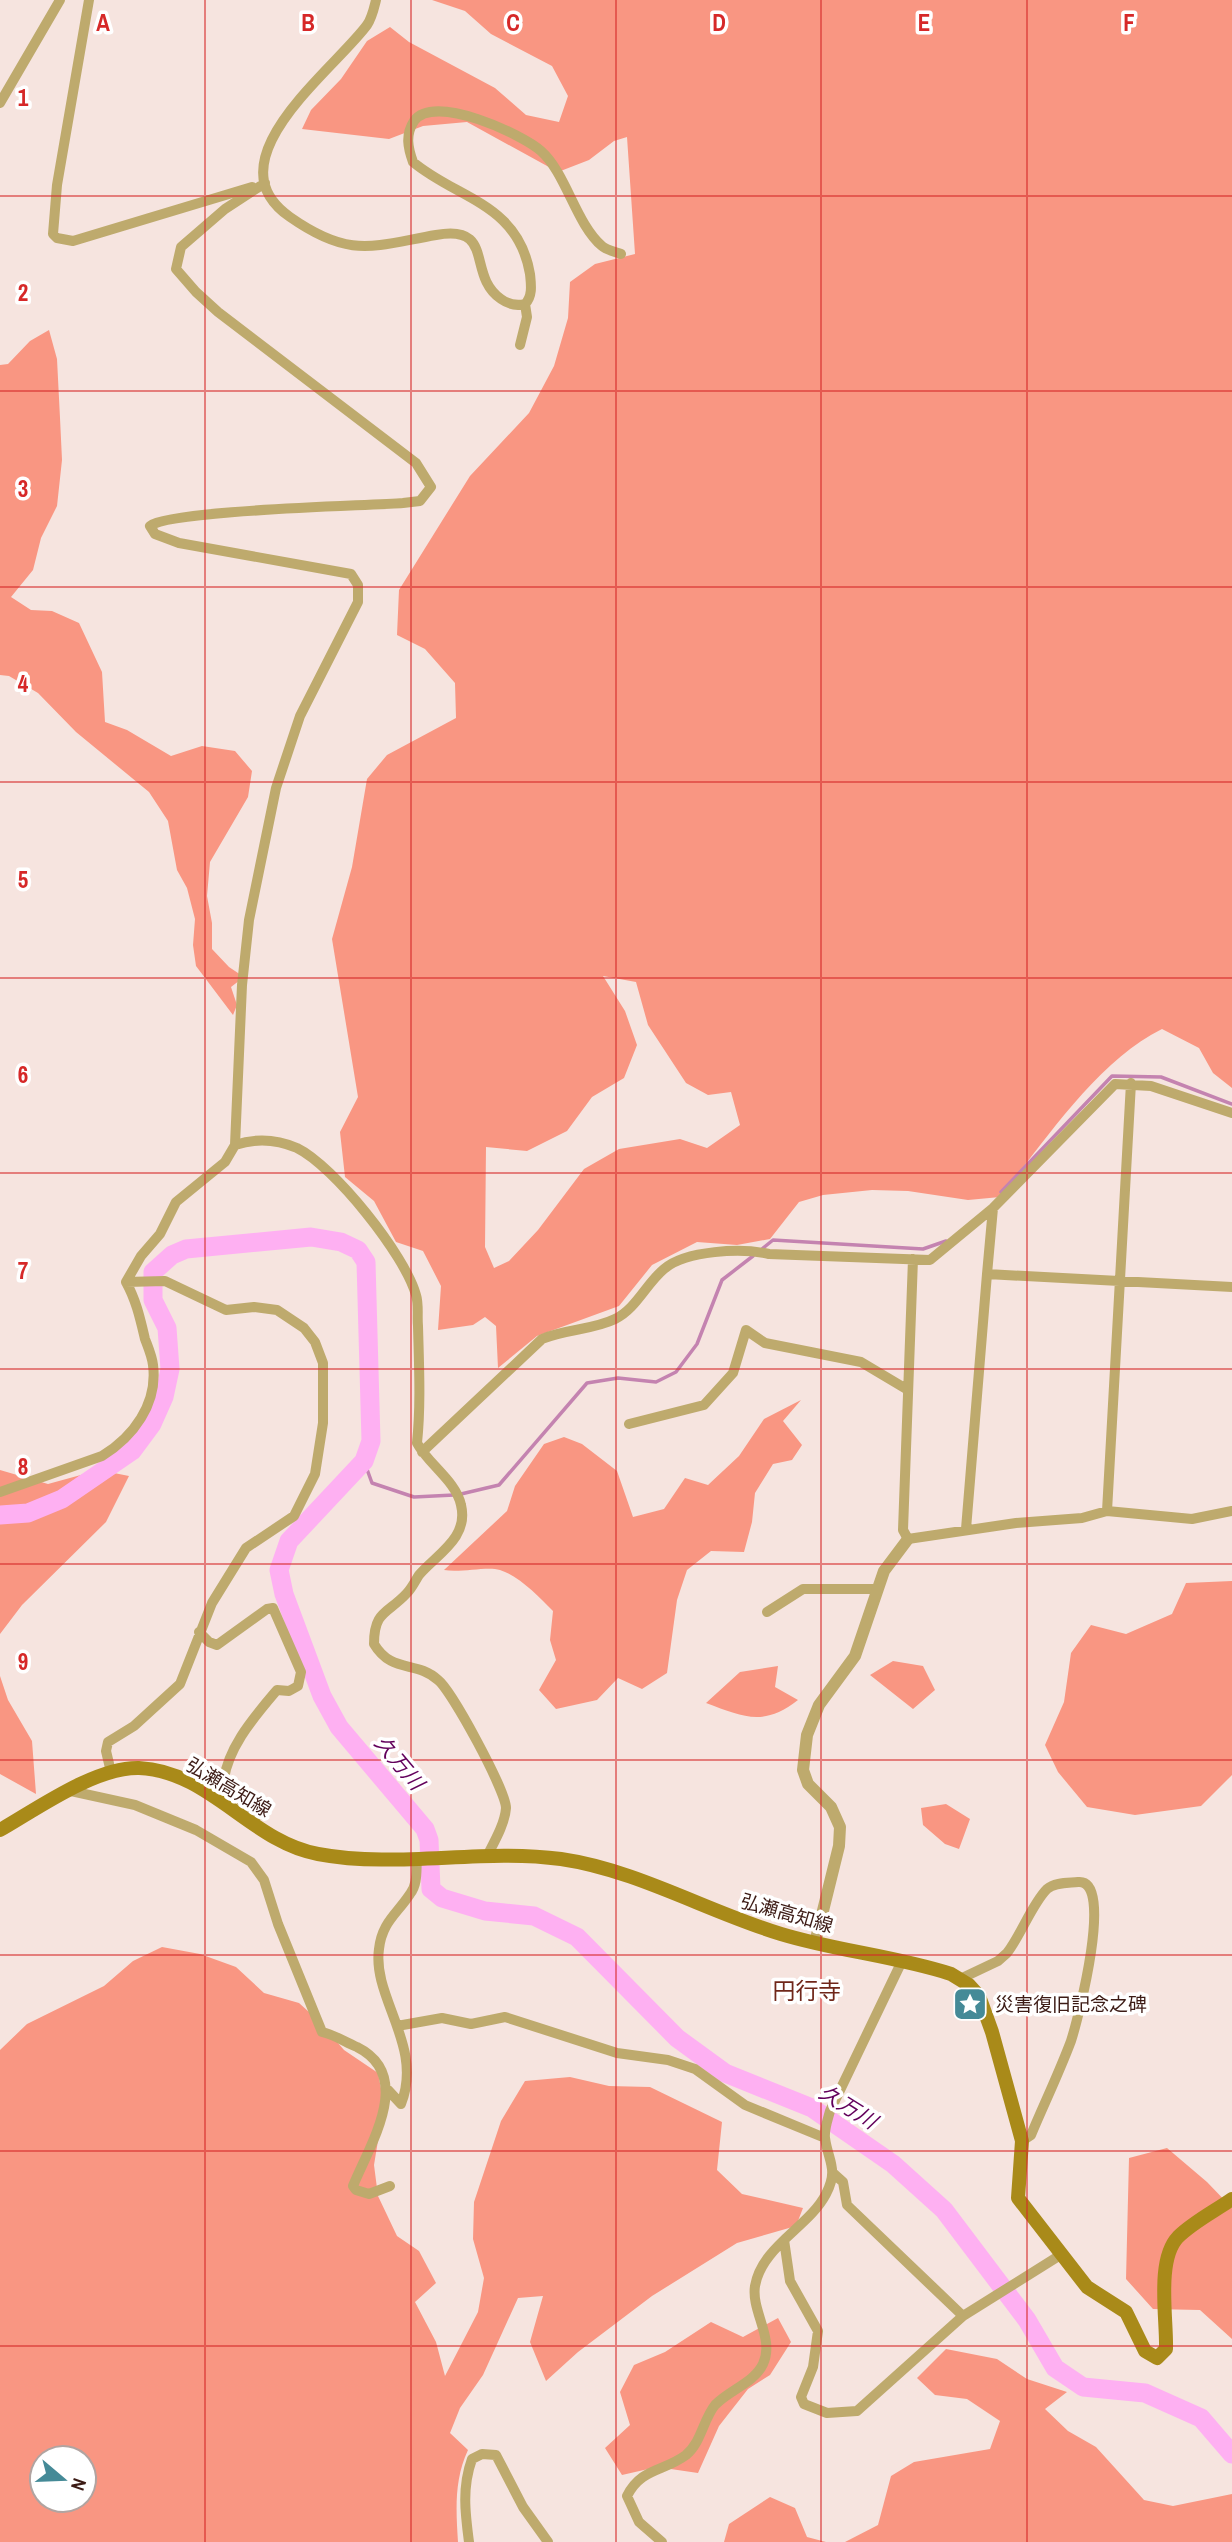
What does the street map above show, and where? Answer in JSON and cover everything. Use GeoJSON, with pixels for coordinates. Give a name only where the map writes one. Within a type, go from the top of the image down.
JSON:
{"type":"FeatureCollection","features":[{"type":"Feature","properties":{"kind":"main road","name":"弘瀬高知線"},"geometry":{"type":"LineString","coordinates":[[0,1830],[111,1772],[139,1768],[182,1778],[280,1840],[316,1854],[418,1858],[556,1858],[597,1867],[736,1919],[815,1943],[902,1961],[960,1979]]}},
{"type":"Feature","properties":{"kind":"main road"},"geometry":{"type":"LineString","coordinates":[[960,1979],[979,1996],[985,2011],[1022,2141],[1018,2198],[1087,2287],[1126,2312],[1145,2351],[1157,2358],[1166,2349],[1166,2274],[1171,2247],[1179,2237],[1232,2199]]}},
{"type":"Feature","properties":{"kind":"street"},"geometry":{"type":"LineString","coordinates":[[0,103],[60,0]]}},
{"type":"Feature","properties":{"kind":"street"},"geometry":{"type":"LineString","coordinates":[[89,0],[57,185],[52,228],[57,238],[73,241],[265,183]]}},
{"type":"Feature","properties":{"kind":"street"},"geometry":{"type":"LineString","coordinates":[[376,0],[367,25],[277,127],[266,158],[265,183],[274,203],[309,230],[346,245],[389,246],[451,233],[471,239],[478,248],[482,278],[488,288],[505,302],[525,304],[530,300],[529,270],[509,227],[475,199],[426,173],[413,162],[408,138],[421,115],[435,110],[454,112],[494,126],[536,147],[549,160],[602,246],[621,254]]}},
{"type":"Feature","properties":{"kind":"street"},"geometry":{"type":"LineString","coordinates":[[1,1488],[102,1456],[137,1427],[151,1396],[153,1365],[131,1281],[141,1256],[160,1234],[176,1202],[225,1161],[235,1145],[242,985],[249,920],[276,788],[300,716],[358,602],[358,585],[351,574],[179,542],[155,534],[150,526],[156,521],[200,515],[420,501],[431,487],[416,463],[218,312],[195,292],[176,269],[181,247],[225,209],[265,183]]}},
{"type":"Feature","properties":{"kind":"street"},"geometry":{"type":"LineString","coordinates":[[520,345],[527,317],[525,304]]}},
{"type":"Feature","properties":{"kind":"street"},"geometry":{"type":"LineString","coordinates":[[1107,1511],[1131,1083]]}},
{"type":"Feature","properties":{"kind":"street"},"geometry":{"type":"LineString","coordinates":[[422,1452],[542,1339],[559,1331],[612,1321],[623,1314],[664,1268],[676,1262],[713,1253],[751,1250],[769,1254],[930,1260],[993,1208],[1115,1084],[1151,1086],[1232,1114]]}},
{"type":"Feature","properties":{"kind":"street"},"geometry":{"type":"LineString","coordinates":[[235,1145],[253,1139],[277,1141],[298,1149],[364,1207],[417,1295],[420,1391],[417,1443],[454,1489],[461,1504],[461,1527],[446,1552],[420,1575],[407,1593],[385,1609],[374,1631],[374,1644],[391,1663],[425,1671],[440,1681],[488,1764],[506,1799],[506,1812],[486,1858]]}},
{"type":"Feature","properties":{"kind":"street"},"geometry":{"type":"LineString","coordinates":[[966,1529],[993,1208]]}},
{"type":"Feature","properties":{"kind":"street"},"geometry":{"type":"LineString","coordinates":[[908,1539],[903,1530],[913,1259]]}},
{"type":"Feature","properties":{"kind":"street"},"geometry":{"type":"LineString","coordinates":[[987,1274],[1232,1287]]}},
{"type":"Feature","properties":{"kind":"street"},"geometry":{"type":"LineString","coordinates":[[111,1772],[106,1751],[108,1742],[134,1726],[180,1684],[190,1665],[199,1632],[212,1603],[246,1548],[294,1516],[315,1475],[323,1423],[323,1363],[315,1342],[304,1328],[277,1310],[254,1307],[226,1310],[165,1281],[131,1281]]}},
{"type":"Feature","properties":{"kind":"street"},"geometry":{"type":"LineString","coordinates":[[629,1424],[704,1405],[733,1373],[746,1330],[765,1343],[861,1362],[908,1390]]}},
{"type":"Feature","properties":{"kind":"street"},"geometry":{"type":"LineString","coordinates":[[815,1943],[839,1846],[840,1826],[831,1807],[808,1784],[803,1770],[807,1735],[819,1705],[855,1656],[884,1571],[908,1539],[966,1529],[1082,1518],[1107,1511],[1192,1519],[1232,1511]]}},
{"type":"Feature","properties":{"kind":"street"},"geometry":{"type":"LineString","coordinates":[[767,1612],[803,1589],[878,1589]]}},
{"type":"Feature","properties":{"kind":"street"},"geometry":{"type":"LineString","coordinates":[[199,1632],[209,1642],[217,1645],[267,1609],[273,1608],[301,1672],[298,1686],[289,1691],[277,1690],[243,1732],[224,1776],[223,1787],[258,1813],[253,1822]]}},
{"type":"Feature","properties":{"kind":"street"},"geometry":{"type":"LineString","coordinates":[[71,1791],[135,1805],[196,1830],[251,1862],[264,1880],[278,1924],[322,2032],[368,2052],[382,2069],[388,2090],[401,2104],[408,2070],[380,1970],[379,1948],[390,1916],[411,1894],[416,1881],[418,1858]]}},
{"type":"Feature","properties":{"kind":"street"},"geometry":{"type":"LineString","coordinates":[[960,1979],[998,1961],[1007,1953],[1048,1888],[1061,1883],[1085,1881],[1090,1885],[1094,1896],[1093,1931],[1080,2011],[1031,2135],[1022,2141]]}},
{"type":"Feature","properties":{"kind":"street"},"geometry":{"type":"LineString","coordinates":[[662,2542],[639,2522],[627,2496],[634,2482],[684,2456],[693,2448],[709,2413],[718,2402],[750,2380],[763,2365],[766,2352],[755,2286],[765,2264],[826,2194],[833,2173],[825,2138],[830,2111],[902,1961]]}},
{"type":"Feature","properties":{"kind":"street"},"geometry":{"type":"LineString","coordinates":[[397,2026],[442,2018],[471,2024],[505,2017],[617,2053],[668,2060],[695,2069],[745,2105],[825,2138]]}},
{"type":"Feature","properties":{"kind":"street"},"geometry":{"type":"LineString","coordinates":[[388,2090],[371,2151],[353,2186],[356,2190],[369,2193],[390,2186]]}},
{"type":"Feature","properties":{"kind":"street"},"geometry":{"type":"LineString","coordinates":[[833,2173],[843,2182],[847,2205],[963,2316]]}},
{"type":"Feature","properties":{"kind":"street"},"geometry":{"type":"LineString","coordinates":[[784,2240],[790,2281],[818,2331],[813,2367],[800,2397],[804,2404],[827,2413],[857,2412],[963,2316],[1062,2255]]}},
{"type":"Feature","properties":{"kind":"street"},"geometry":{"type":"LineString","coordinates":[[468,2542],[464,2497],[466,2476],[472,2459],[482,2454],[496,2455],[523,2507],[548,2542]]}},
{"type":"Feature","properties":{"kind":"shaded area"},"geometry":{"type":"Polygon","coordinates":[[[432,0],[1232,0],[1232,1088],[1213,1073],[1199,1048],[1162,1029],[1138,1043],[1094,1081],[1000,1197],[968,1200],[908,1191],[872,1190],[823,1195],[799,1202],[770,1239],[737,1245],[697,1242],[652,1265],[619,1306],[537,1336],[498,1368],[496,1326],[485,1317],[473,1325],[438,1330],[441,1286],[423,1251],[396,1242],[374,1201],[345,1177],[340,1132],[358,1097],[332,939],[352,867],[367,779],[387,755],[456,718],[455,683],[425,649],[397,635],[399,590],[470,476],[529,413],[554,366],[568,318],[570,282],[595,264],[635,254],[627,137],[614,141],[589,160],[558,172],[467,122],[423,126],[389,139],[302,129],[311,110],[341,79],[367,41],[390,27],[409,42],[495,88],[526,115],[559,122],[568,96],[552,66],[491,34],[465,11],[432,0]],[[603,976],[625,1011],[637,1045],[624,1078],[592,1097],[567,1131],[527,1151],[486,1147],[485,1247],[494,1268],[509,1261],[538,1230],[584,1169],[619,1149],[680,1139],[707,1148],[740,1125],[731,1092],[708,1095],[686,1083],[648,1025],[636,982],[603,976]]]}},
{"type":"Feature","properties":{"kind":"shaded area"},"geometry":{"type":"Polygon","coordinates":[[[49,330],[57,359],[62,460],[57,506],[41,538],[33,570],[11,597],[31,610],[52,611],[79,623],[102,672],[105,722],[127,730],[171,756],[202,746],[235,751],[252,771],[248,797],[210,862],[207,896],[212,923],[212,949],[229,967],[244,977],[231,987],[237,1005],[233,1015],[196,966],[193,945],[195,919],[187,888],[177,870],[168,821],[149,792],[76,732],[38,693],[9,676],[0,675],[0,365],[8,364],[30,341],[49,330]]]}},
{"type":"Feature","properties":{"kind":"shaded area"},"geometry":{"type":"Polygon","coordinates":[[[801,1400],[783,1421],[802,1445],[792,1460],[773,1464],[755,1493],[752,1522],[744,1552],[711,1551],[687,1570],[677,1600],[667,1673],[642,1689],[618,1678],[597,1700],[556,1709],[539,1690],[556,1660],[550,1640],[553,1611],[521,1582],[500,1570],[444,1570],[507,1511],[515,1486],[544,1444],[564,1437],[582,1444],[617,1471],[633,1517],[664,1509],[685,1478],[708,1485],[739,1456],[764,1419],[801,1400]]]}},
{"type":"Feature","properties":{"kind":"shaded area"},"geometry":{"type":"Polygon","coordinates":[[[0,1470],[48,1484],[99,1470],[129,1476],[106,1522],[22,1605],[0,1634],[0,1470]]]}},
{"type":"Feature","properties":{"kind":"shaded area"},"geometry":{"type":"Polygon","coordinates":[[[1232,1581],[1232,1775],[1201,1806],[1135,1815],[1087,1807],[1058,1772],[1045,1745],[1064,1702],[1071,1653],[1091,1625],[1126,1634],[1172,1614],[1186,1583],[1232,1581]]]}},
{"type":"Feature","properties":{"kind":"shaded area"},"geometry":{"type":"Polygon","coordinates":[[[893,1661],[923,1666],[935,1690],[913,1709],[870,1675],[893,1661]]]}},
{"type":"Feature","properties":{"kind":"shaded area"},"geometry":{"type":"Polygon","coordinates":[[[778,1666],[775,1687],[798,1700],[786,1708],[764,1717],[753,1717],[706,1703],[740,1672],[778,1666]]]}},
{"type":"Feature","properties":{"kind":"shaded area"},"geometry":{"type":"Polygon","coordinates":[[[0,1676],[8,1700],[32,1741],[36,1794],[0,1774],[0,1676]]]}},
{"type":"Feature","properties":{"kind":"shaded area"},"geometry":{"type":"Polygon","coordinates":[[[946,1804],[970,1819],[959,1849],[945,1844],[923,1825],[921,1808],[946,1804]]]}},
{"type":"Feature","properties":{"kind":"shaded area"},"geometry":{"type":"Polygon","coordinates":[[[162,1947],[200,1954],[236,1967],[264,1993],[299,2003],[344,2050],[378,2073],[384,2104],[374,2165],[378,2196],[397,2236],[419,2251],[436,2283],[415,2302],[436,2342],[445,2376],[478,2312],[484,2278],[473,2239],[474,2202],[501,2121],[525,2081],[570,2077],[609,2086],[650,2087],[722,2122],[717,2170],[742,2194],[803,2208],[796,2226],[737,2243],[652,2296],[578,2352],[546,2381],[530,2342],[543,2296],[518,2298],[483,2375],[460,2408],[450,2433],[468,2450],[458,2484],[458,2542],[0,2542],[0,2050],[27,2024],[104,1986],[133,1961],[162,1947]]]}},
{"type":"Feature","properties":{"kind":"shaded area"},"geometry":{"type":"Polygon","coordinates":[[[1167,2148],[1207,2182],[1232,2208],[1232,2339],[1200,2310],[1153,2309],[1126,2279],[1129,2158],[1167,2148]]]}},
{"type":"Feature","properties":{"kind":"shaded area"},"geometry":{"type":"Polygon","coordinates":[[[778,2318],[791,2342],[770,2375],[748,2389],[719,2426],[698,2473],[657,2467],[622,2475],[605,2448],[630,2425],[620,2392],[634,2365],[665,2352],[711,2322],[743,2337],[778,2318]]]}},
{"type":"Feature","properties":{"kind":"shaded area"},"geometry":{"type":"Polygon","coordinates":[[[946,2349],[997,2359],[1027,2379],[1067,2392],[1045,2409],[1068,2431],[1096,2447],[1144,2500],[1173,2506],[1232,2494],[1232,2542],[845,2542],[878,2525],[891,2476],[914,2462],[990,2449],[1000,2421],[967,2399],[935,2395],[917,2378],[946,2349]]]}},
{"type":"Feature","properties":{"kind":"shaded area"},"geometry":{"type":"Polygon","coordinates":[[[770,2497],[795,2508],[807,2537],[826,2542],[724,2542],[729,2524],[770,2497]]]}},
{"type":"Feature","properties":{"kind":"waterway"},"geometry":{"type":"LineString","coordinates":[[1001,1192],[1112,1076],[1161,1077],[1232,1104]]}},
{"type":"Feature","properties":{"kind":"waterway","name":"久万川"},"geometry":{"type":"LineString","coordinates":[[0,1515],[28,1513],[62,1499],[132,1451],[152,1424],[164,1397],[170,1369],[167,1328],[153,1300],[153,1272],[172,1255],[186,1249],[311,1237],[341,1242],[358,1250],[366,1262],[371,1441],[364,1461],[289,1541],[279,1570],[284,1594],[322,1696],[339,1727],[425,1829],[429,1840],[431,1889],[442,1898],[485,1911],[534,1916],[577,1937],[677,2038],[725,2073],[812,2108],[893,2164],[944,2210],[1027,2320],[1055,2368],[1083,2387],[1145,2393],[1201,2418],[1232,2454]]}},
{"type":"Feature","properties":{"kind":"waterway"},"geometry":{"type":"LineString","coordinates":[[762,1249],[773,1240],[923,1249],[946,1241]]}},
{"type":"Feature","properties":{"kind":"waterway"},"geometry":{"type":"LineString","coordinates":[[461,1494],[499,1485],[587,1383],[618,1378],[656,1382],[676,1372],[697,1344],[722,1280],[753,1256]]}},
{"type":"Feature","properties":{"kind":"waterway"},"geometry":{"type":"LineString","coordinates":[[364,1461],[372,1483],[414,1497],[454,1495]]}},
{"type":"Feature","properties":{"kind":"place","name":"災害復旧記念之碑"},"geometry":{"type":"Point","coordinates":[970,2004]}},
{"type":"Feature","properties":{"kind":"district","name":"円行寺"},"geometry":{"type":"Point","coordinates":[807,1991]}}]}
